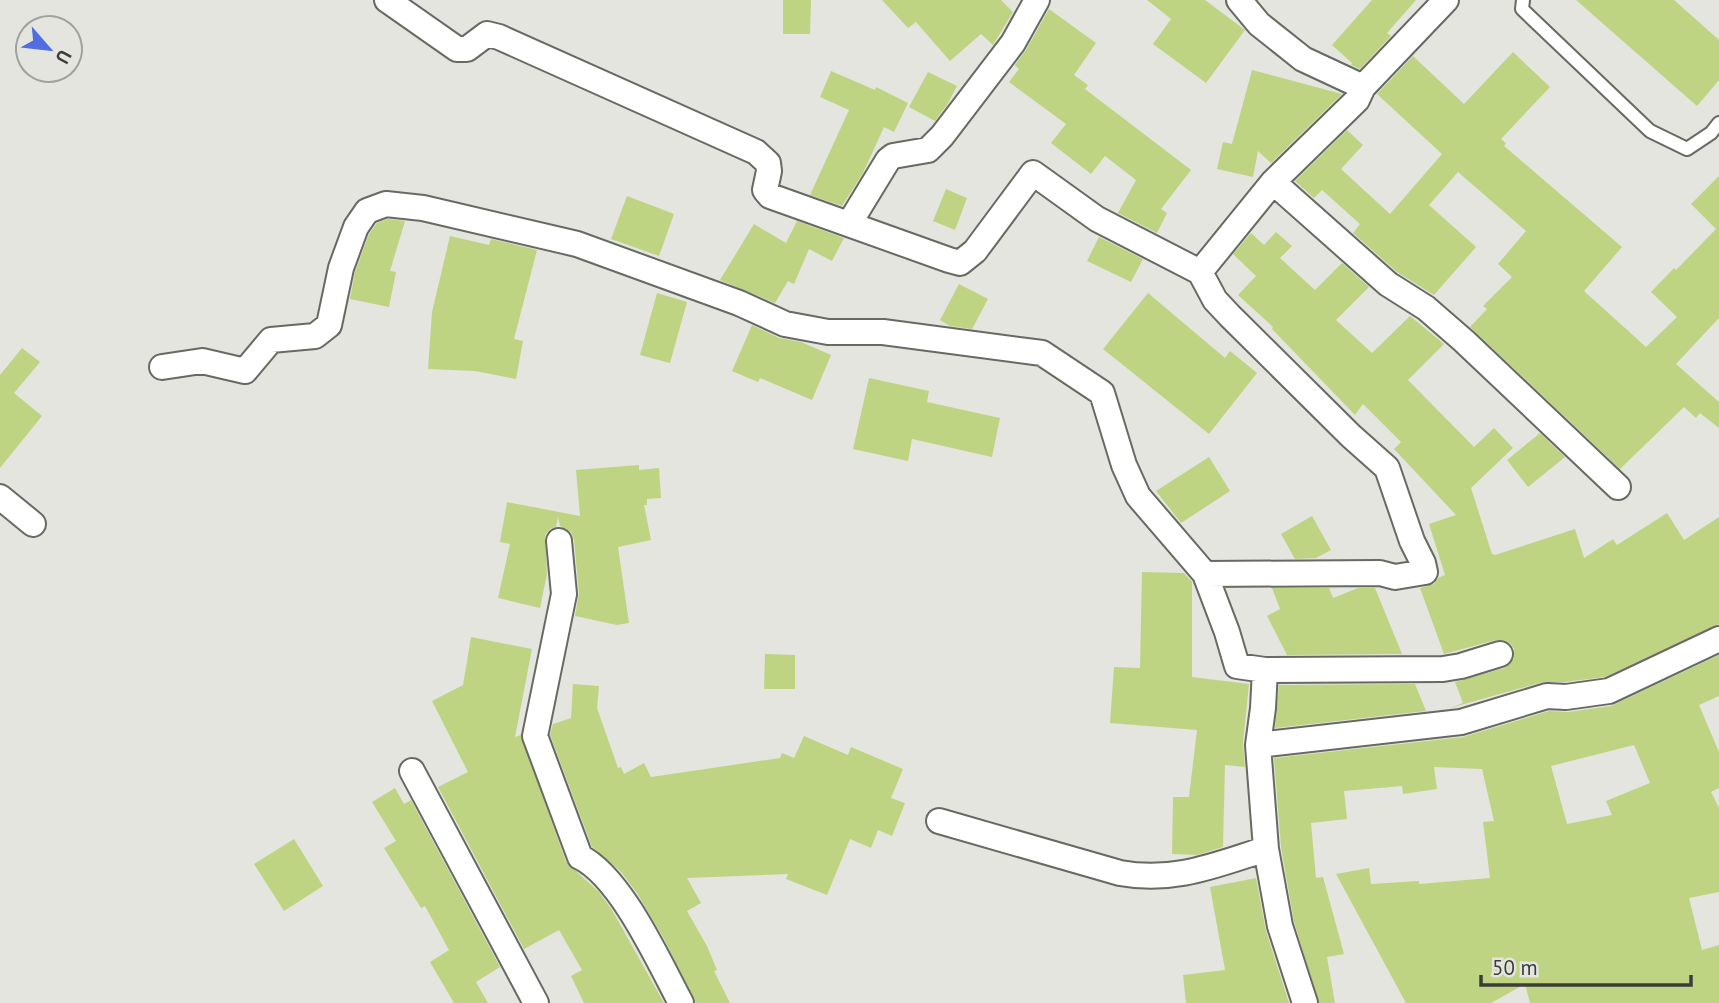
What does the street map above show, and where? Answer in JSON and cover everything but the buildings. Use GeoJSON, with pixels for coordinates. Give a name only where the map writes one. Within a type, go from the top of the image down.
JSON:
{"type":"FeatureCollection","features":[{"type":"Feature","properties":{"kind":"street"},"geometry":{"type":"LineString","coordinates":[[387,0],[457,49],[467,49],[484,35],[491,34],[756,152],[768,163],[765,190],[770,196],[960,263],[975,251],[1033,173],[1097,219],[1200,272],[1216,300],[1230,317],[1387,468],[1425,572],[1395,577],[1380,573],[1205,574]]}},
{"type":"Feature","properties":{"kind":"street"},"geometry":{"type":"LineString","coordinates":[[849,224],[888,160],[893,156],[928,150],[942,136],[1013,43],[1037,0]]}},
{"type":"Feature","properties":{"kind":"street"},"geometry":{"type":"LineString","coordinates":[[1239,0],[1259,24],[1303,58],[1363,87]]}},
{"type":"Feature","properties":{"kind":"street"},"geometry":{"type":"LineString","coordinates":[[1200,272],[1273,181],[1357,100],[1363,87],[1446,0]]}},
{"type":"Feature","properties":{"kind":"street"},"geometry":{"type":"LineString","coordinates":[[1273,181],[1388,284],[1426,308],[1464,341],[1618,487]]}},
{"type":"Feature","properties":{"kind":"street"},"geometry":{"type":"LineString","coordinates":[[162,367],[202,360],[245,371],[271,340],[315,336],[329,326],[341,268],[356,227],[367,211],[386,204],[423,208],[577,244],[740,303],[785,324],[828,332],[883,332],[1042,354],[1102,393],[1124,465],[1138,496],[1205,574],[1237,666],[1265,670],[1443,669],[1500,654]]}},
{"type":"Feature","properties":{"kind":"street"},"geometry":{"type":"LineString","coordinates":[[0,497],[33,524]]}},
{"type":"Feature","properties":{"kind":"street"},"geometry":{"type":"LineString","coordinates":[[559,541],[564,594],[536,736],[580,857],[593,863],[629,908],[681,1003]]}},
{"type":"Feature","properties":{"kind":"street"},"geometry":{"type":"LineString","coordinates":[[1258,745],[1461,722],[1547,696],[1594,695],[1609,691],[1719,639]]}},
{"type":"Feature","properties":{"kind":"street"},"geometry":{"type":"LineString","coordinates":[[1265,670],[1258,745],[1266,849],[1280,926],[1305,1003]]}},
{"type":"Feature","properties":{"kind":"street"},"geometry":{"type":"LineString","coordinates":[[412,771],[536,1003]]}},
{"type":"Feature","properties":{"kind":"street"},"geometry":{"type":"LineString","coordinates":[[939,821],[1119,873],[1142,877],[1193,873],[1266,849]]}},
{"type":"Feature","properties":{"kind":"lane"},"geometry":{"type":"LineString","coordinates":[[1523,0],[1522,9],[1650,131],[1687,149],[1711,133],[1719,123]]}}]}
